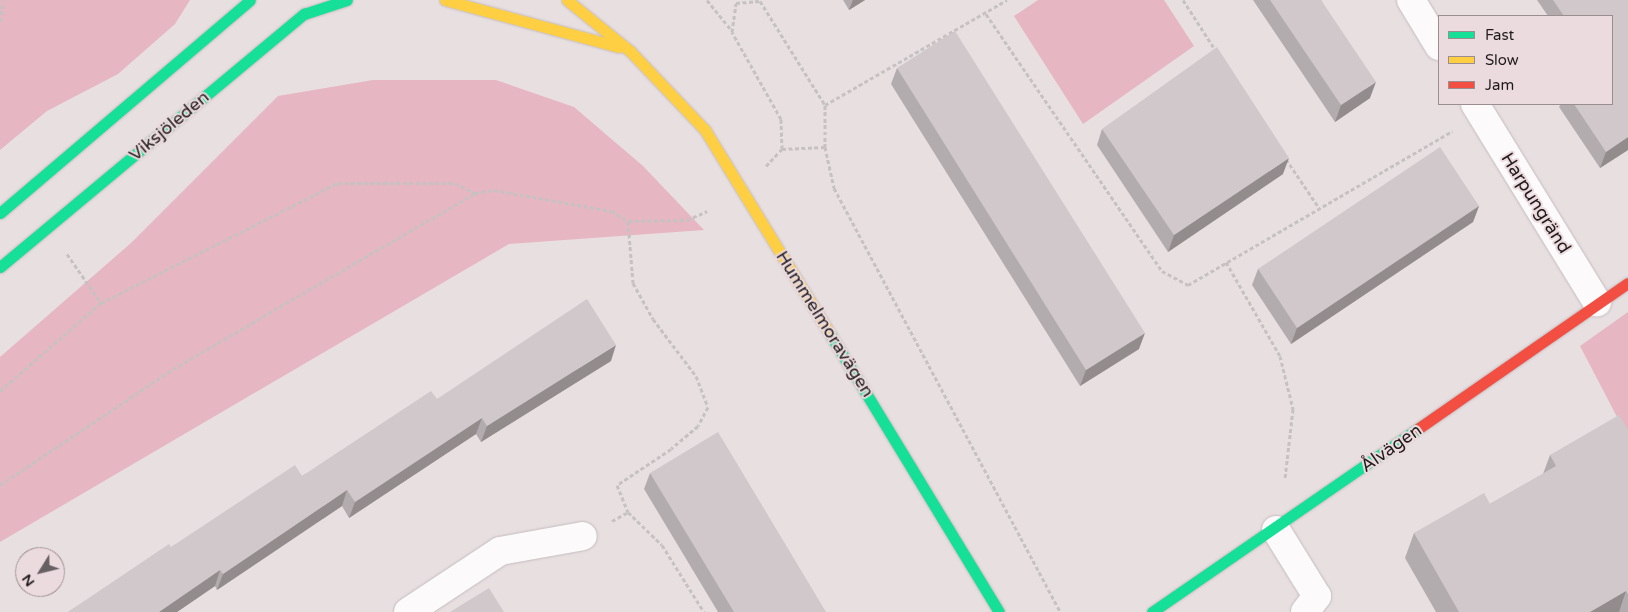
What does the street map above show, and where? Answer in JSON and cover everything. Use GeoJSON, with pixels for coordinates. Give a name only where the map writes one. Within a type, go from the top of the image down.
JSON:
{"type":"FeatureCollection","features":[{"type":"Feature","properties":{"kind":"street"},"geometry":{"type":"LineString","coordinates":[[0,213],[250,0]]}},
{"type":"Feature","properties":{"kind":"street","name":"Viksjöleden"},"geometry":{"type":"LineString","coordinates":[[0,267],[304,14],[347,0]]}},
{"type":"Feature","properties":{"kind":"street"},"geometry":{"type":"LineString","coordinates":[[445,0],[630,51]]}},
{"type":"Feature","properties":{"kind":"street","name":"Hummelmoravägen"},"geometry":{"type":"LineString","coordinates":[[567,0],[630,51],[705,130],[999,612]]}},
{"type":"Feature","properties":{"kind":"street"},"geometry":{"type":"LineString","coordinates":[[1411,0],[1438,44]]}},
{"type":"Feature","properties":{"kind":"street","name":"Harpungränd"},"geometry":{"type":"LineString","coordinates":[[1478,109],[1598,302]]}},
{"type":"Feature","properties":{"kind":"street","name":"Ålvägen"},"geometry":{"type":"LineString","coordinates":[[1152,612],[1276,530],[1598,302],[1628,283]]}},
{"type":"Feature","properties":{"kind":"street"},"geometry":{"type":"LineString","coordinates":[[1276,530],[1317,596],[1305,612]]}},
{"type":"Feature","properties":{"kind":"street"},"geometry":{"type":"LineString","coordinates":[[408,612],[500,551],[584,536]]}},
{"type":"Feature","properties":{"kind":"path"},"geometry":{"type":"LineString","coordinates":[[0,21],[4,0]]}},
{"type":"Feature","properties":{"kind":"path"},"geometry":{"type":"LineString","coordinates":[[707,0],[732,32],[781,119],[782,149],[765,168]]}},
{"type":"Feature","properties":{"kind":"path"},"geometry":{"type":"LineString","coordinates":[[732,32],[736,3],[760,0],[825,105],[825,148],[834,188],[1060,612]]}},
{"type":"Feature","properties":{"kind":"path"},"geometry":{"type":"LineString","coordinates":[[825,105],[986,14],[1007,0]]}},
{"type":"Feature","properties":{"kind":"path"},"geometry":{"type":"LineString","coordinates":[[1184,0],[1221,58]]}},
{"type":"Feature","properties":{"kind":"path"},"geometry":{"type":"LineString","coordinates":[[986,14],[1162,271],[1188,284],[1319,208],[1478,109]]}},
{"type":"Feature","properties":{"kind":"path"},"geometry":{"type":"LineString","coordinates":[[782,149],[825,148]]}},
{"type":"Feature","properties":{"kind":"path"},"geometry":{"type":"LineString","coordinates":[[1281,150],[1319,208]]}},
{"type":"Feature","properties":{"kind":"path"},"geometry":{"type":"LineString","coordinates":[[0,391],[102,303],[338,183],[455,183],[475,193]]}},
{"type":"Feature","properties":{"kind":"path"},"geometry":{"type":"LineString","coordinates":[[0,485],[173,369],[475,193],[494,190],[523,195],[611,212],[628,221],[687,220],[707,211]]}},
{"type":"Feature","properties":{"kind":"path"},"geometry":{"type":"LineString","coordinates":[[628,221],[633,283],[653,319],[696,376],[708,408],[698,426],[671,449],[617,485],[628,512],[662,545],[704,612]]}},
{"type":"Feature","properties":{"kind":"path"},"geometry":{"type":"LineString","coordinates":[[63,249],[102,303]]}},
{"type":"Feature","properties":{"kind":"path"},"geometry":{"type":"LineString","coordinates":[[1226,262],[1280,356],[1293,409],[1276,530]]}},
{"type":"Feature","properties":{"kind":"path"},"geometry":{"type":"LineString","coordinates":[[584,536],[628,512]]}},
{"type":"Feature","properties":{"kind":"shaded area"},"geometry":{"type":"Polygon","coordinates":[[[0,0],[190,0],[175,24],[118,74],[47,111],[0,150],[0,0]]]}},
{"type":"Feature","properties":{"kind":"shaded area"},"geometry":{"type":"Polygon","coordinates":[[[1038,0],[1164,0],[1194,46],[1083,124],[1014,16],[1038,0]]]}},
{"type":"Feature","properties":{"kind":"shaded area"},"geometry":{"type":"Polygon","coordinates":[[[373,80],[496,80],[574,107],[643,166],[704,230],[509,244],[0,542],[0,357],[131,243],[278,96],[373,80]]]}},
{"type":"Feature","properties":{"kind":"shaded area"},"geometry":{"type":"Polygon","coordinates":[[[1628,312],[1628,438],[1580,346],[1628,312]]]}},
{"type":"Feature","properties":{"kind":"building"},"geometry":{"type":"Polygon","coordinates":[[[1270,0],[1321,0],[1376,82],[1341,105],[1270,0]]]}},
{"type":"Feature","properties":{"kind":"building"},"geometry":{"type":"Polygon","coordinates":[[[1553,0],[1628,0],[1628,137],[1606,152],[1575,105],[1613,105],[1613,15],[1563,15],[1553,0]]]}},
{"type":"Feature","properties":{"kind":"building"},"geometry":{"type":"Polygon","coordinates":[[[955,31],[1145,333],[1086,370],[897,68],[955,31]]]}},
{"type":"Feature","properties":{"kind":"building"},"geometry":{"type":"Polygon","coordinates":[[[1217,47],[1289,158],[1174,235],[1102,129],[1217,47]]]}},
{"type":"Feature","properties":{"kind":"building"},"geometry":{"type":"Polygon","coordinates":[[[1440,147],[1479,206],[1297,328],[1258,269],[1440,147]]]}},
{"type":"Feature","properties":{"kind":"building"},"geometry":{"type":"Polygon","coordinates":[[[587,299],[616,345],[487,426],[482,418],[355,502],[347,490],[223,574],[220,570],[159,612],[68,612],[169,544],[171,547],[295,465],[302,476],[431,391],[437,399],[587,299]]]}},
{"type":"Feature","properties":{"kind":"building"},"geometry":{"type":"Polygon","coordinates":[[[1619,415],[1628,430],[1628,594],[1626,591],[1590,612],[1459,612],[1414,533],[1484,493],[1490,504],[1556,466],[1550,455],[1619,415]]]}},
{"type":"Feature","properties":{"kind":"building"},"geometry":{"type":"Polygon","coordinates":[[[718,432],[826,612],[734,612],[650,473],[718,432]]]}},
{"type":"Feature","properties":{"kind":"building"},"geometry":{"type":"Polygon","coordinates":[[[489,588],[504,612],[450,612],[489,588]]]}},
{"type":"Feature","properties":{"kind":"traffic: fast"},"geometry":{"type":"LineString","coordinates":[[0,213],[250,0]]}},
{"type":"Feature","properties":{"kind":"traffic: fast"},"geometry":{"type":"LineString","coordinates":[[0,267],[304,14],[347,0]]}},
{"type":"Feature","properties":{"kind":"traffic: fast"},"geometry":{"type":"LineString","coordinates":[[830,334],[999,612]]}},
{"type":"Feature","properties":{"kind":"traffic: fast"},"geometry":{"type":"LineString","coordinates":[[1152,612],[1419,428]]}},
{"type":"Feature","properties":{"kind":"traffic: slow"},"geometry":{"type":"LineString","coordinates":[[445,0],[619,47]]}},
{"type":"Feature","properties":{"kind":"traffic: slow"},"geometry":{"type":"LineString","coordinates":[[567,0],[630,51],[705,130],[830,334]]}},
{"type":"Feature","properties":{"kind":"traffic: jam"},"geometry":{"type":"LineString","coordinates":[[1419,428],[1628,283]]}}]}
